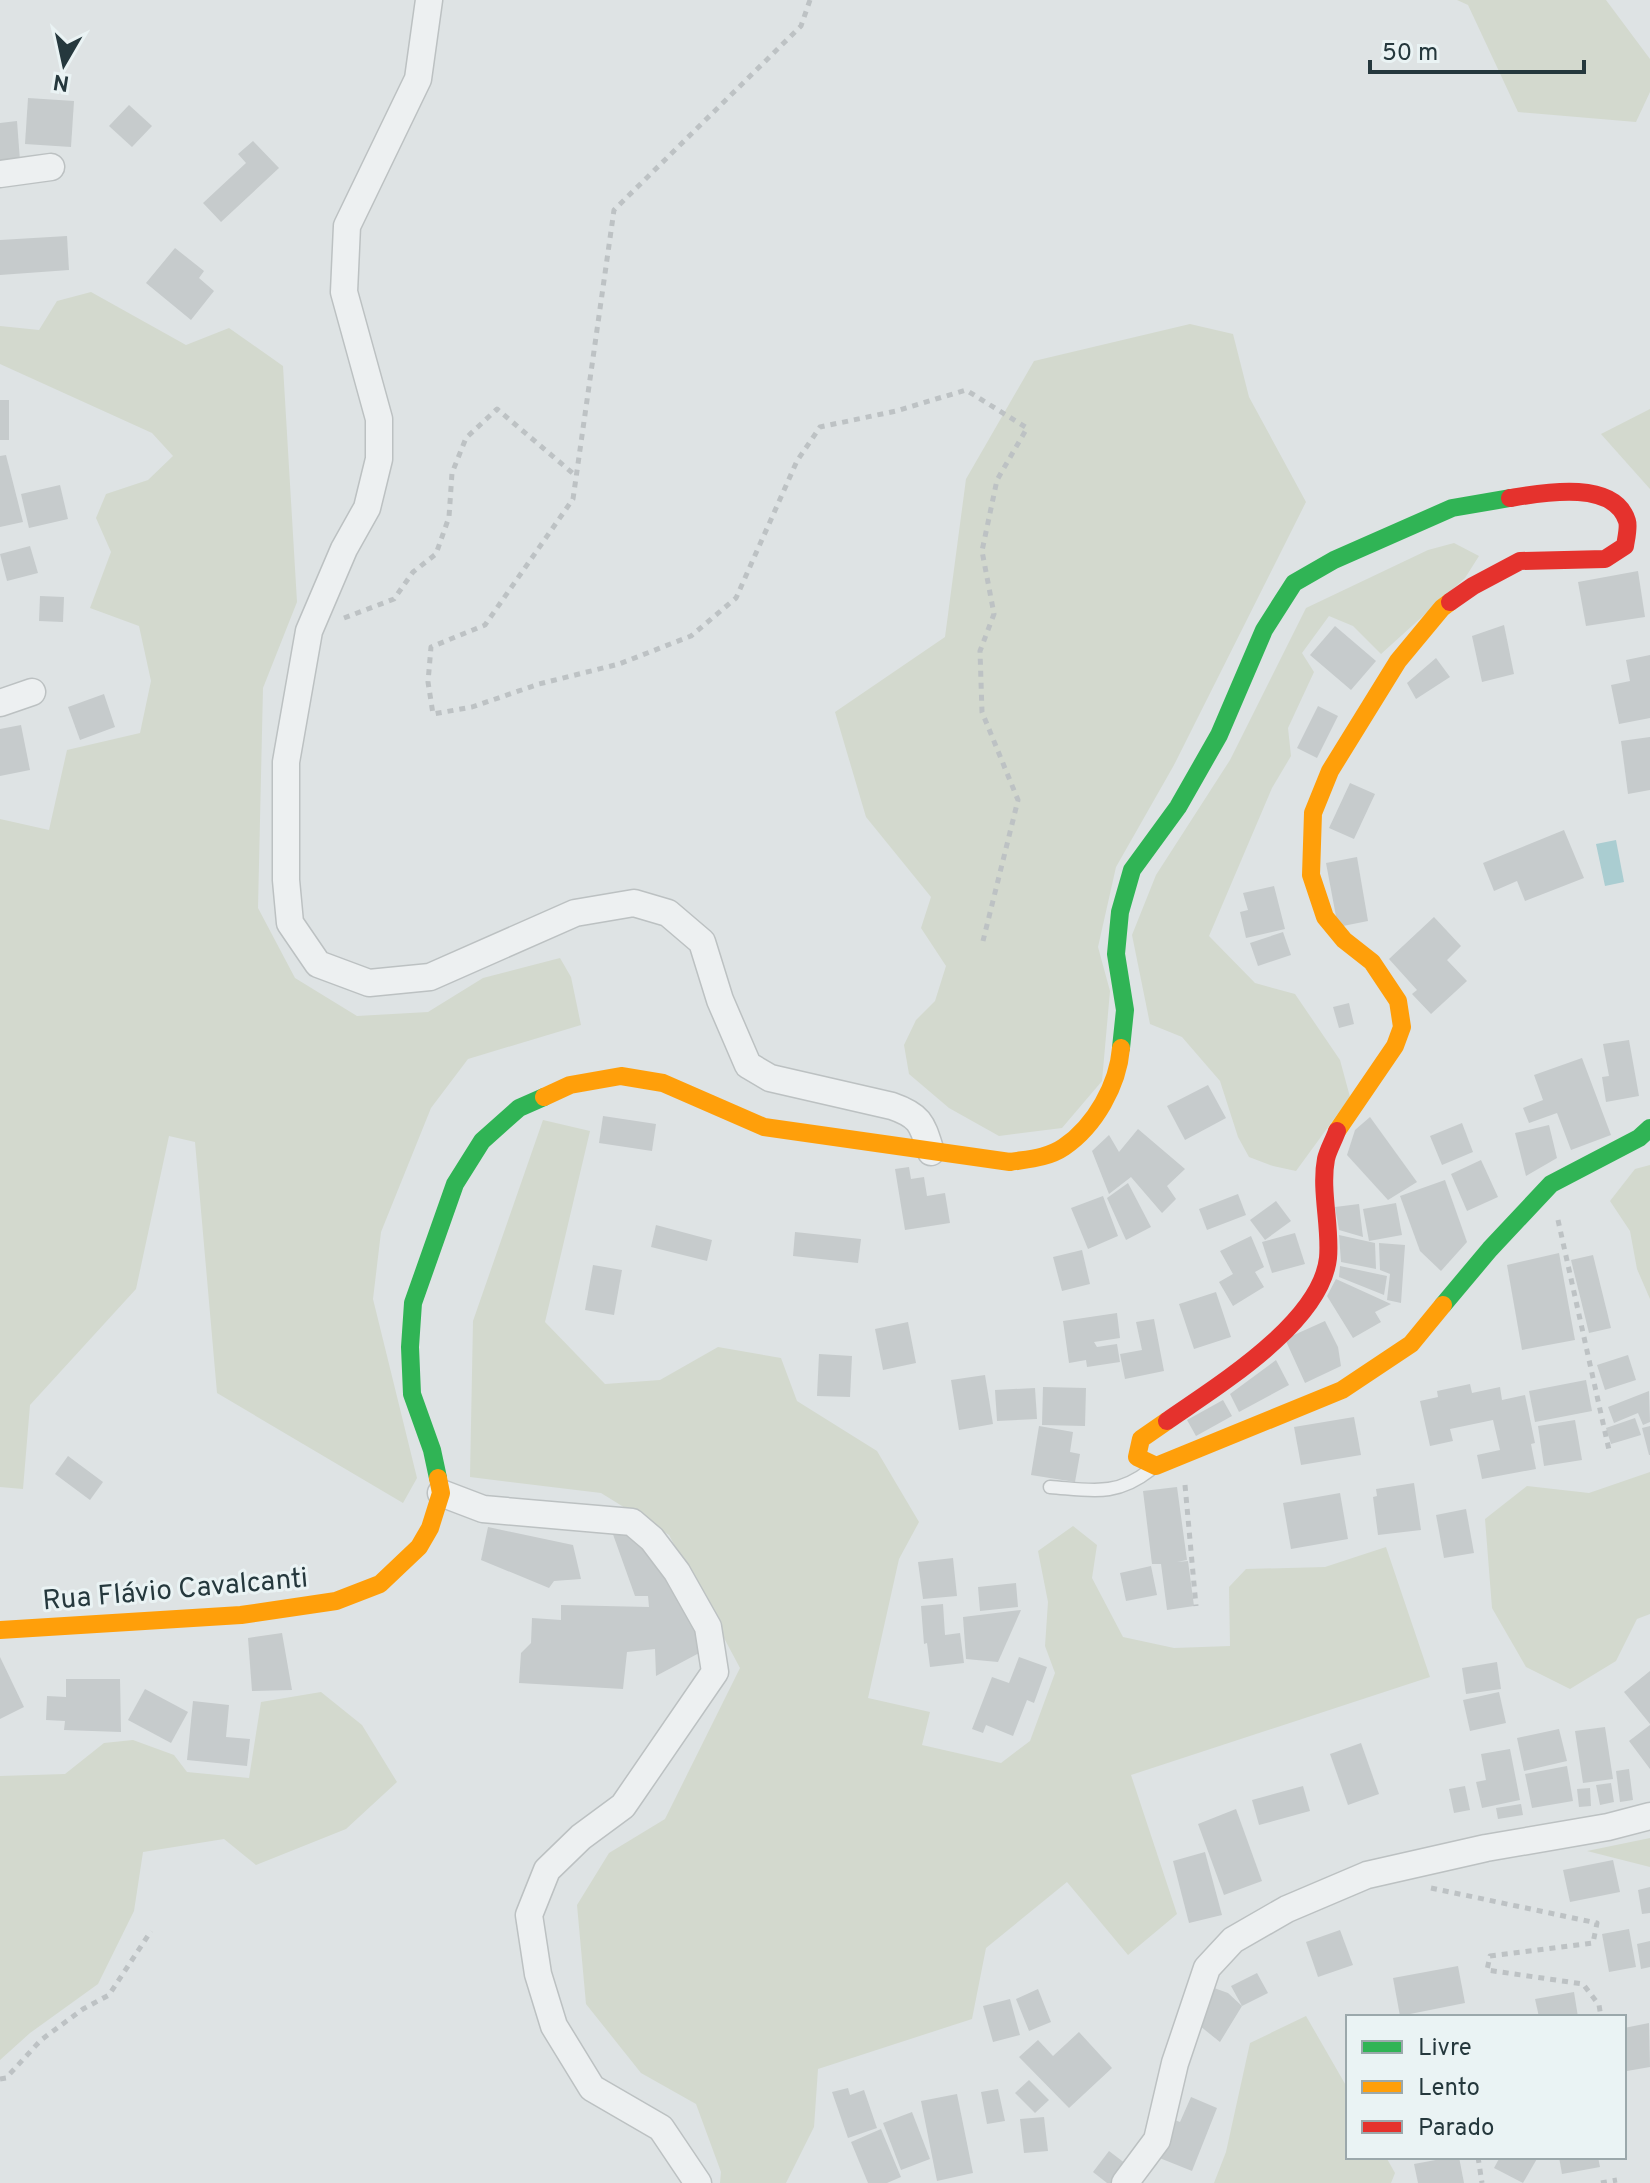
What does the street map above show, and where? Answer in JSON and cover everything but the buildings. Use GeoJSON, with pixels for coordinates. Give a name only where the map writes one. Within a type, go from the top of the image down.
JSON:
{"type":"FeatureCollection","features":[{"type":"Feature","properties":{"kind":"street"},"geometry":{"type":"LineString","coordinates":[[429,0],[418,79],[347,226],[344,292],[379,419],[379,459],[367,508],[344,549],[309,631],[286,762],[286,880],[290,923],[318,964],[369,983],[430,977],[575,913],[634,903],[668,913],[702,942],[720,1000],[748,1065],[770,1078],[910,1112],[922,1124],[931,1152]]}},
{"type":"Feature","properties":{"kind":"street"},"geometry":{"type":"LineString","coordinates":[[0,174],[51,167]]}},
{"type":"Feature","properties":{"kind":"street"},"geometry":{"type":"LineString","coordinates":[[698,2183],[661,2128],[592,2088],[554,2026],[538,1974],[529,1915],[547,1870],[581,1837],[623,1806],[715,1672],[708,1627],[677,1572],[652,1539],[632,1522],[483,1509],[441,1493],[432,1450],[412,1394],[410,1347],[413,1303],[455,1184],[482,1141],[519,1108],[570,1085],[621,1076],[663,1083],[764,1127],[1010,1162],[1041,1157],[1064,1147],[1091,1120],[1111,1090],[1120,1061],[1125,1010],[1116,954],[1120,912],[1132,870],[1178,807],[1219,735],[1264,630],[1294,583],[1334,560],[1452,508],[1556,490],[1593,494],[1618,506],[1628,522],[1625,546],[1605,559],[1520,561],[1473,586],[1442,608],[1398,661],[1330,771],[1313,813],[1311,875],[1325,917],[1344,940],[1372,962],[1398,1001],[1402,1027],[1395,1046],[1340,1123],[1326,1160],[1328,1260],[1315,1295],[1293,1322],[1252,1361],[1141,1439],[1137,1457],[1156,1466],[1342,1390],[1411,1344],[1490,1249],[1551,1184],[1639,1138],[1650,1128]]}},
{"type":"Feature","properties":{"kind":"street"},"geometry":{"type":"LineString","coordinates":[[0,703],[32,692]]}},
{"type":"Feature","properties":{"kind":"street","name":"Rua Flávio Cavalcanti"},"geometry":{"type":"LineString","coordinates":[[0,1630],[241,1615],[336,1601],[380,1584],[419,1547],[430,1528],[441,1493]]}},
{"type":"Feature","properties":{"kind":"street"},"geometry":{"type":"LineString","coordinates":[[1125,2183],[1157,2140],[1175,2063],[1207,1968],[1233,1940],[1287,1909],[1367,1875],[1650,1816]]}},
{"type":"Feature","properties":{"kind":"lane"},"geometry":{"type":"LineString","coordinates":[[1050,1487],[1114,1490],[1132,1484],[1156,1466]]}},
{"type":"Feature","properties":{"kind":"path"},"geometry":{"type":"LineString","coordinates":[[810,0],[801,26],[614,210],[573,499],[485,625],[431,647],[428,682],[433,714],[472,707],[539,684],[619,664],[691,636],[736,598],[797,461],[820,427],[896,411],[966,390],[1027,428],[997,480],[982,551],[994,614],[980,651],[982,712],[1018,800],[983,941]]}},
{"type":"Feature","properties":{"kind":"path"},"geometry":{"type":"LineString","coordinates":[[309,631],[394,599],[413,572],[436,554],[449,517],[452,473],[466,438],[497,409],[576,476]]}},
{"type":"Feature","properties":{"kind":"path"},"geometry":{"type":"LineString","coordinates":[[1551,1184],[1609,1450]]}},
{"type":"Feature","properties":{"kind":"path"},"geometry":{"type":"LineString","coordinates":[[1183,1456],[1196,1606]]}},
{"type":"Feature","properties":{"kind":"path"},"geometry":{"type":"LineString","coordinates":[[1424,1887],[1597,1923],[1593,1943],[1490,1956],[1487,1970],[1583,1984],[1599,2005],[1601,2015]]}},
{"type":"Feature","properties":{"kind":"path"},"geometry":{"type":"LineString","coordinates":[[0,2079],[6,2078],[41,2040],[83,2009],[109,1995],[151,1931]]}},
{"type":"Feature","properties":{"kind":"path"},"geometry":{"type":"LineString","coordinates":[[1478,2159],[1482,2183]]}},
{"type":"Feature","properties":{"kind":"path"},"geometry":{"type":"LineString","coordinates":[[1601,2183],[1617,2180]]}},
{"type":"Feature","properties":{"kind":"shaded area"},"geometry":{"type":"Polygon","coordinates":[[[1457,0],[1606,0],[1650,59],[1650,92],[1636,122],[1518,112],[1468,5],[1457,0]]]}},
{"type":"Feature","properties":{"kind":"shaded area"},"geometry":{"type":"Polygon","coordinates":[[[91,292],[186,345],[229,328],[283,366],[297,602],[263,688],[258,908],[295,978],[357,1016],[428,1012],[483,978],[560,958],[571,977],[581,1025],[468,1059],[431,1108],[381,1232],[373,1299],[417,1478],[403,1503],[217,1393],[195,1142],[169,1136],[136,1289],[30,1405],[23,1489],[0,1487],[0,819],[49,830],[67,750],[140,733],[151,681],[139,626],[90,608],[111,552],[96,518],[106,494],[148,480],[173,456],[152,433],[0,364],[0,326],[39,330],[57,301],[91,292]]]}},
{"type":"Feature","properties":{"kind":"shaded area"},"geometry":{"type":"Polygon","coordinates":[[[1190,324],[1233,334],[1249,397],[1306,502],[1174,765],[1116,867],[1098,947],[1110,991],[1102,1081],[1062,1128],[999,1136],[949,1108],[909,1074],[904,1045],[916,1020],[935,1001],[946,966],[921,928],[931,897],[866,817],[835,712],[945,637],[966,479],[1034,361],[1190,324]]]}},
{"type":"Feature","properties":{"kind":"shaded area"},"geometry":{"type":"Polygon","coordinates":[[[1650,409],[1650,489],[1601,434],[1650,409]]]}},
{"type":"Feature","properties":{"kind":"shaded area"},"geometry":{"type":"Polygon","coordinates":[[[1454,543],[1479,556],[1465,578],[1381,654],[1353,626],[1329,616],[1302,653],[1314,672],[1288,728],[1291,756],[1272,788],[1209,936],[1255,983],[1295,994],[1340,1060],[1350,1097],[1296,1171],[1273,1166],[1249,1157],[1238,1137],[1220,1081],[1182,1037],[1150,1024],[1132,935],[1156,875],[1230,760],[1306,608],[1428,550],[1454,543]]]}},
{"type":"Feature","properties":{"kind":"shaded area"},"geometry":{"type":"Polygon","coordinates":[[[543,1120],[590,1131],[545,1322],[605,1384],[660,1380],[718,1347],[781,1358],[797,1401],[877,1451],[919,1522],[899,1559],[868,1698],[930,1712],[922,1745],[1001,1763],[1030,1741],[1055,1673],[1045,1646],[1048,1602],[1038,1551],[1073,1526],[1097,1545],[1092,1578],[1123,1637],[1174,1648],[1230,1646],[1229,1587],[1246,1569],[1325,1567],[1386,1547],[1430,1677],[1131,1775],[1177,1914],[1128,1955],[1067,1882],[986,1948],[972,2019],[818,2069],[814,2127],[786,2183],[720,2183],[721,2172],[696,2104],[641,2073],[586,2004],[577,1905],[609,1853],[665,1819],[740,1668],[669,1535],[601,1493],[470,1477],[473,1321],[543,1120]]]}},
{"type":"Feature","properties":{"kind":"shaded area"},"geometry":{"type":"Polygon","coordinates":[[[1650,1165],[1650,1299],[1637,1269],[1630,1231],[1610,1201],[1635,1169],[1650,1165]]]}},
{"type":"Feature","properties":{"kind":"shaded area"},"geometry":{"type":"Polygon","coordinates":[[[1650,1472],[1650,1614],[1637,1619],[1616,1661],[1570,1689],[1526,1667],[1492,1608],[1485,1519],[1527,1486],[1589,1493],[1650,1472]]]}},
{"type":"Feature","properties":{"kind":"shaded area"},"geometry":{"type":"Polygon","coordinates":[[[321,1692],[362,1725],[397,1782],[346,1829],[256,1865],[224,1839],[143,1852],[134,1911],[98,1984],[30,2033],[0,2060],[0,1776],[65,1774],[104,1743],[133,1740],[174,1755],[187,1772],[249,1778],[261,1702],[321,1692]]]}},
{"type":"Feature","properties":{"kind":"shaded area"},"geometry":{"type":"Polygon","coordinates":[[[1650,1838],[1650,1867],[1587,1851],[1650,1838]]]}},
{"type":"Feature","properties":{"kind":"shaded area"},"geometry":{"type":"Polygon","coordinates":[[[1306,2016],[1346,2086],[1346,2159],[1387,2159],[1395,2173],[1391,2183],[1214,2183],[1226,2152],[1250,2043],[1306,2016]]]}},
{"type":"Feature","properties":{"kind":"water"},"geometry":{"type":"Polygon","coordinates":[[[1616,840],[1624,882],[1605,886],[1596,844],[1616,840]]]}},
{"type":"Feature","properties":{"kind":"traffic: fast"},"geometry":{"type":"LineString","coordinates":[[1121,1048],[1125,1010],[1116,954],[1120,912],[1132,870],[1178,807],[1219,735],[1264,630],[1294,583],[1334,560],[1452,508],[1510,498]]}},
{"type":"Feature","properties":{"kind":"traffic: fast"},"geometry":{"type":"LineString","coordinates":[[438,1478],[432,1450],[412,1394],[410,1347],[413,1303],[455,1184],[482,1141],[519,1108],[544,1097]]}},
{"type":"Feature","properties":{"kind":"traffic: fast"},"geometry":{"type":"LineString","coordinates":[[1443,1305],[1551,1184],[1639,1138],[1650,1128]]}},
{"type":"Feature","properties":{"kind":"traffic: slow"},"geometry":{"type":"LineString","coordinates":[[1337,1131],[1395,1046],[1402,1027],[1398,1001],[1372,962],[1344,940],[1325,917],[1311,875],[1313,813],[1330,771],[1398,661],[1450,602]]}},
{"type":"Feature","properties":{"kind":"traffic: slow"},"geometry":{"type":"LineString","coordinates":[[544,1097],[570,1085],[621,1076],[663,1083],[764,1127],[1010,1162],[1058,1151],[1086,1128],[1110,1090],[1121,1048]]}},
{"type":"Feature","properties":{"kind":"traffic: slow"},"geometry":{"type":"LineString","coordinates":[[1167,1421],[1141,1439],[1137,1457],[1156,1466],[1342,1390],[1411,1344],[1443,1305]]}},
{"type":"Feature","properties":{"kind":"traffic: slow"},"geometry":{"type":"LineString","coordinates":[[0,1630],[241,1615],[336,1601],[380,1584],[419,1547],[430,1528],[441,1493],[438,1478]]}},
{"type":"Feature","properties":{"kind":"traffic: jam"},"geometry":{"type":"LineString","coordinates":[[1450,602],[1520,561],[1605,559],[1625,546],[1627,521],[1620,508],[1608,499],[1575,492],[1510,498]]}},
{"type":"Feature","properties":{"kind":"traffic: jam"},"geometry":{"type":"LineString","coordinates":[[1167,1421],[1264,1351],[1307,1306],[1321,1282],[1328,1258],[1324,1171],[1337,1131]]}}]}
